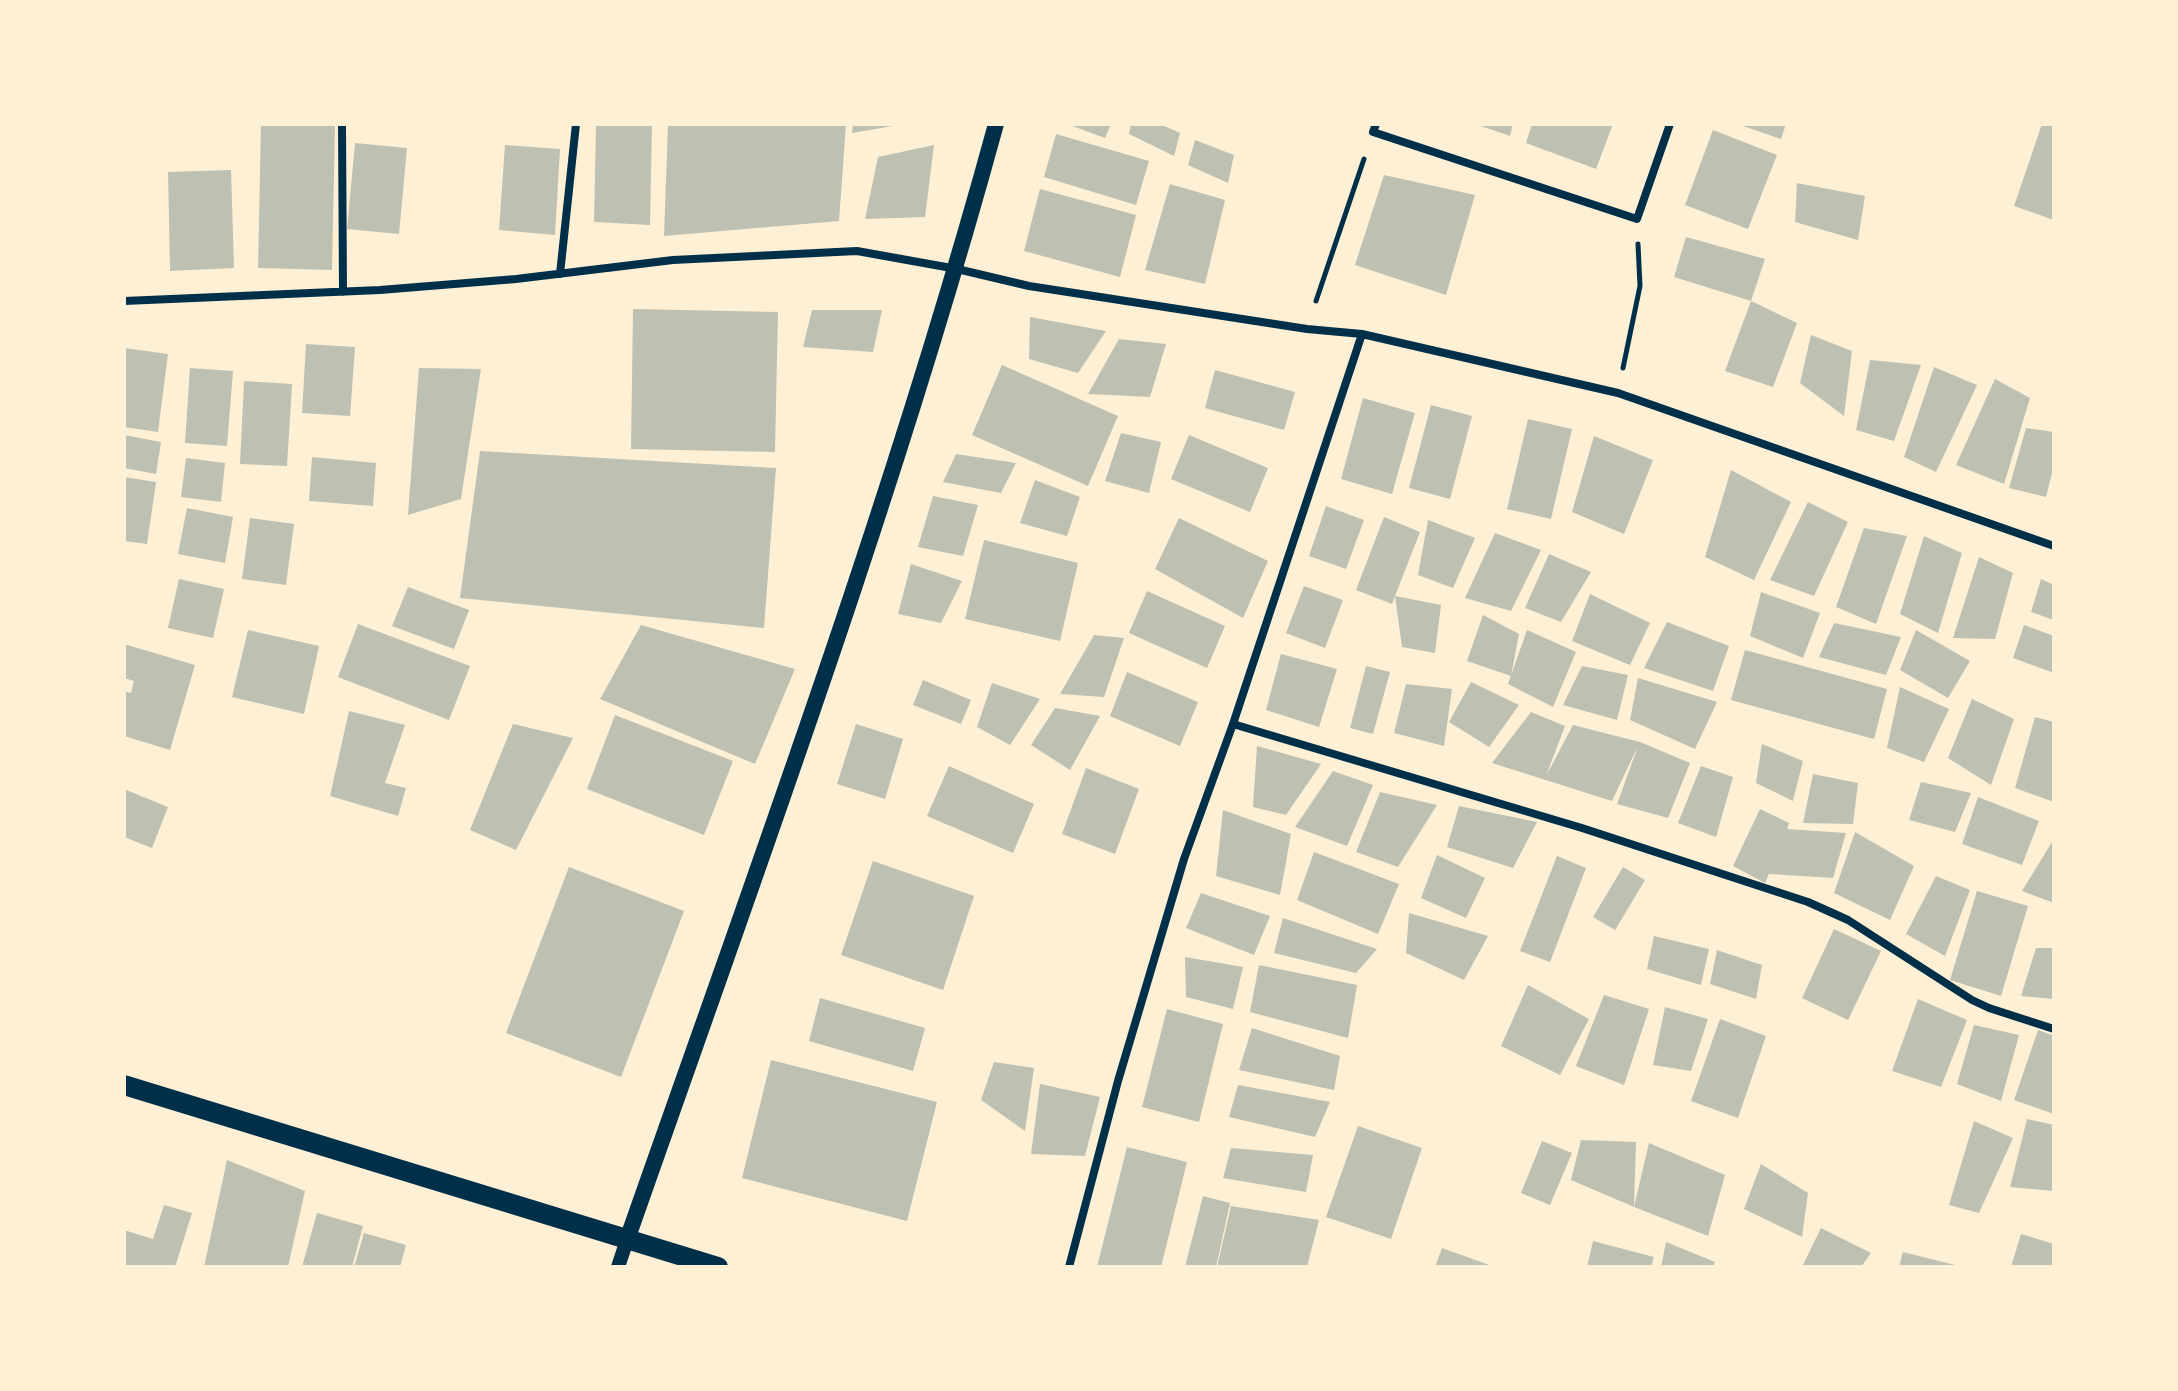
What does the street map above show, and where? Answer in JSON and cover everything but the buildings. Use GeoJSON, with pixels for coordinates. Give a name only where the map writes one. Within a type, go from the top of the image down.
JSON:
{"type":"FeatureCollection","features":[{"type":"Feature","properties":{"kind":"main road"},"geometry":{"type":"LineString","coordinates":[[628,1237],[829,665],[957,269],[996,124]]}},
{"type":"Feature","properties":{"kind":"main road"},"geometry":{"type":"LineString","coordinates":[[124,1085],[718,1267]]}},
{"type":"Feature","properties":{"kind":"street"},"geometry":{"type":"LineString","coordinates":[[342,124],[343,292]]}},
{"type":"Feature","properties":{"kind":"street"},"geometry":{"type":"LineString","coordinates":[[560,274],[576,124]]}},
{"type":"Feature","properties":{"kind":"street"},"geometry":{"type":"LineString","coordinates":[[1374,128],[1637,219],[1670,124]]}},
{"type":"Feature","properties":{"kind":"street"},"geometry":{"type":"LineString","coordinates":[[124,301],[343,292],[560,274],[673,260],[857,251],[1029,286],[1307,329],[1362,334],[1618,393],[2054,546]]}},
{"type":"Feature","properties":{"kind":"street"},"geometry":{"type":"LineString","coordinates":[[1069,1267],[1118,1081],[1184,859],[1233,724],[1362,334]]}},
{"type":"Feature","properties":{"kind":"street"},"geometry":{"type":"LineString","coordinates":[[1233,724],[1582,828],[1808,902],[1848,920],[1972,1000],[2054,1029]]}},
{"type":"Feature","properties":{"kind":"street"},"geometry":{"type":"LineString","coordinates":[[618,1267],[628,1237]]}},
{"type":"Feature","properties":{"kind":"path"},"geometry":{"type":"LineString","coordinates":[[1307,329],[1374,128]]}},
{"type":"Feature","properties":{"kind":"path"},"geometry":{"type":"LineString","coordinates":[[1618,393],[1640,286],[1637,219]]}}]}
